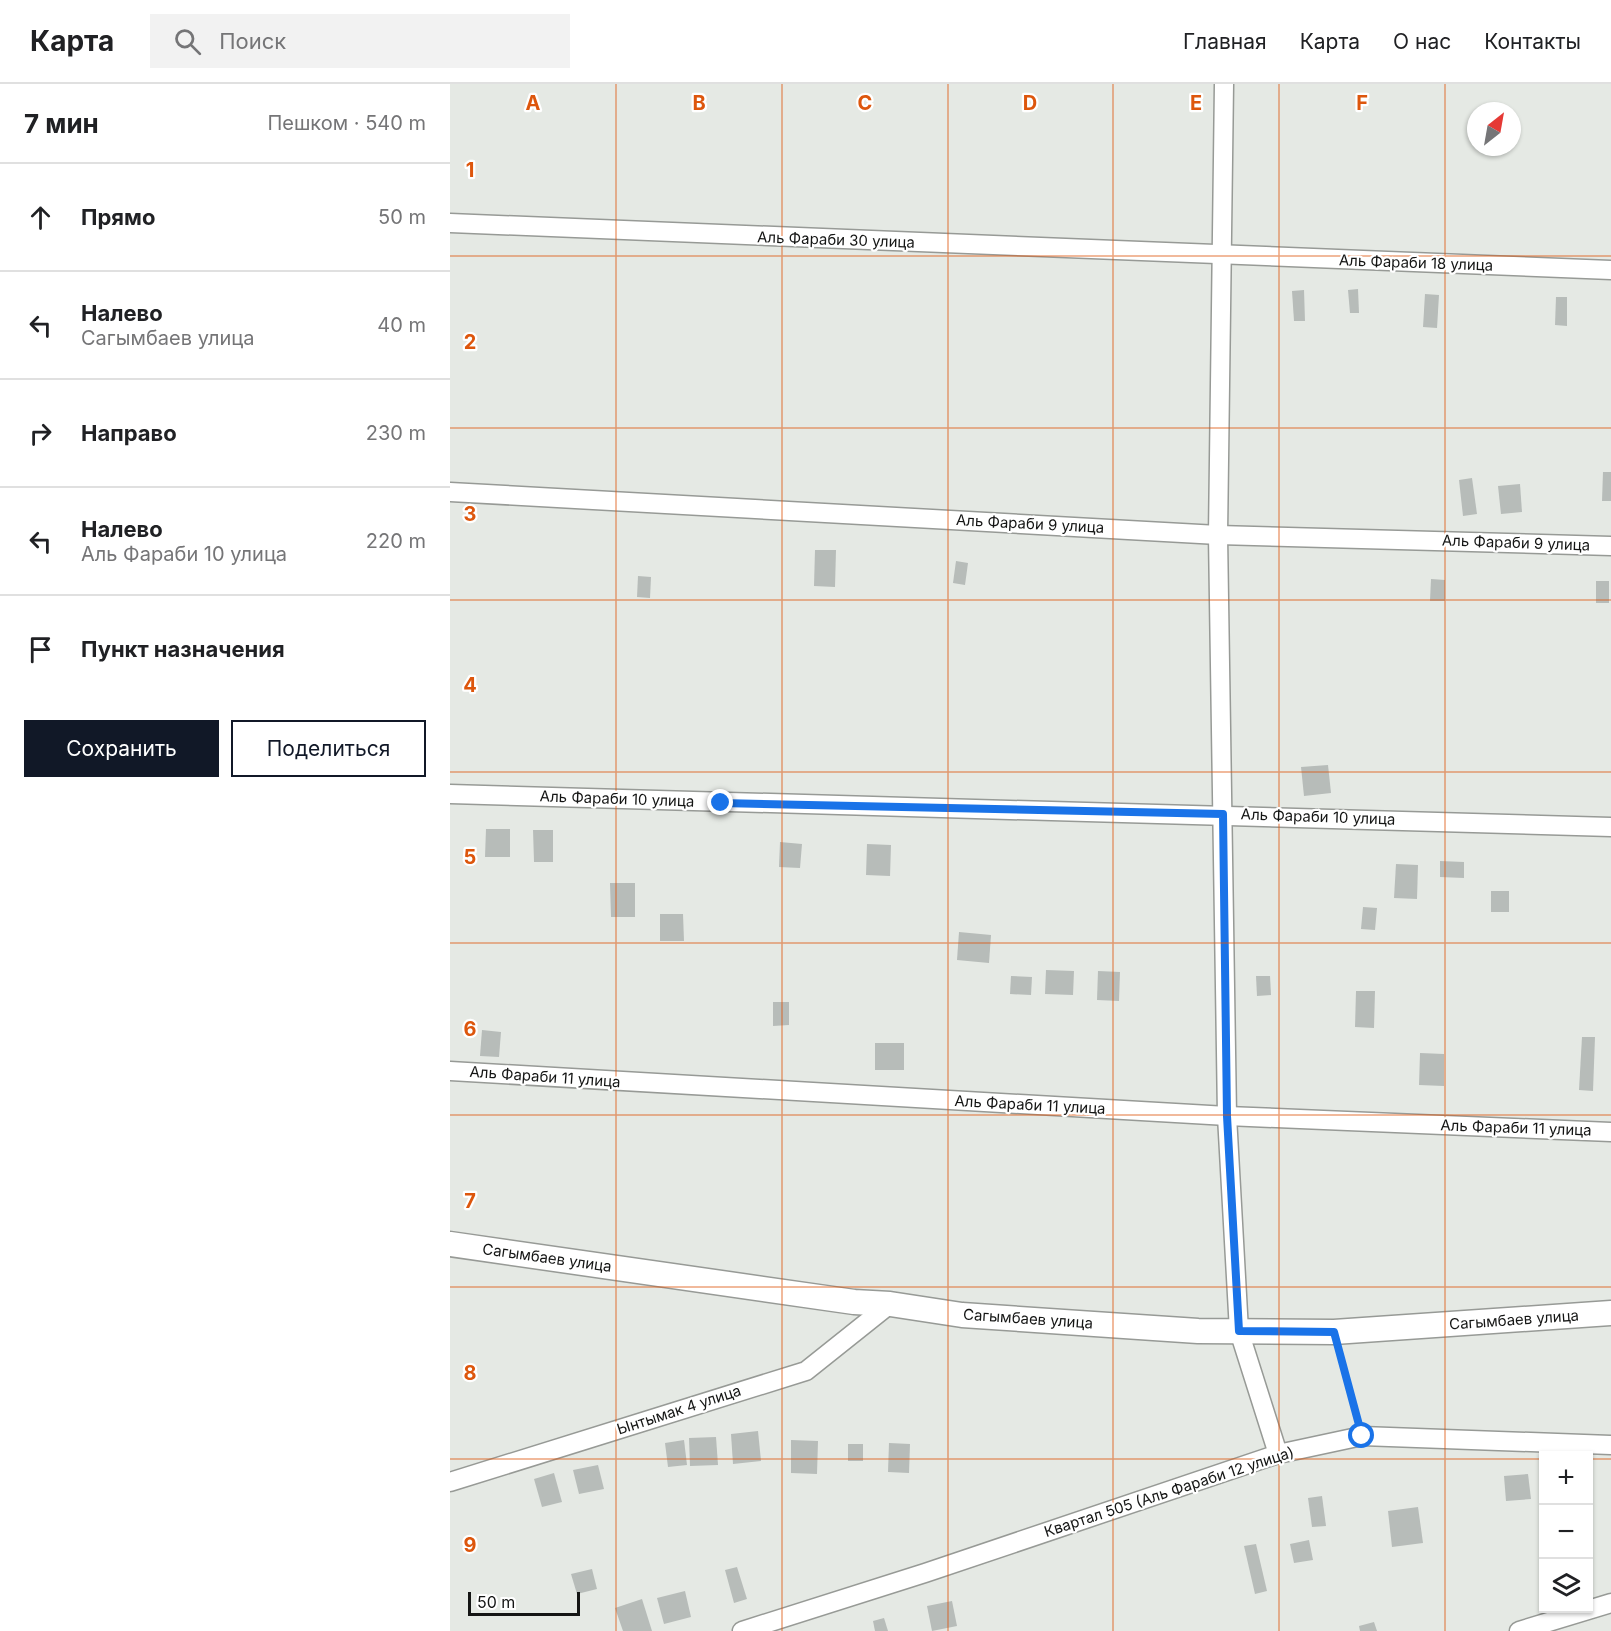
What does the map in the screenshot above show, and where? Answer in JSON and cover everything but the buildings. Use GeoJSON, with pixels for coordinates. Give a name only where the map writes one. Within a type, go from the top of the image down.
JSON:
{"type":"FeatureCollection","features":[{"type":"Feature","properties":{"kind":"street"},"geometry":{"type":"LineString","coordinates":[[1224,84],[1218,535],[1227,1116],[1239,1331],[1278,1454]]}},
{"type":"Feature","properties":{"kind":"street","name":"Аль Фараби 30 улица"},"geometry":{"type":"LineString","coordinates":[[450,223],[1221,256]]}},
{"type":"Feature","properties":{"kind":"street","name":"Аль Фараби 18 улица"},"geometry":{"type":"LineString","coordinates":[[1221,256],[1611,270]]}},
{"type":"Feature","properties":{"kind":"street","name":"Аль Фараби 9 улица"},"geometry":{"type":"LineString","coordinates":[[450,492],[1218,535],[1611,546]]}},
{"type":"Feature","properties":{"kind":"street","name":"Аль Фараби 10 улица"},"geometry":{"type":"LineString","coordinates":[[450,794],[1611,826]]}},
{"type":"Feature","properties":{"kind":"street","name":"Аль Фараби 11 улица"},"geometry":{"type":"LineString","coordinates":[[450,1071],[1227,1116],[1611,1132]]}},
{"type":"Feature","properties":{"kind":"street","name":"Сагымбаев улица"},"geometry":{"type":"LineString","coordinates":[[450,1244],[854,1302],[890,1304],[962,1315],[1198,1331],[1334,1332],[1611,1313]]}},
{"type":"Feature","properties":{"kind":"street","name":"Ынтымак 4 улица"},"geometry":{"type":"LineString","coordinates":[[450,1482],[807,1371],[890,1304]]}},
{"type":"Feature","properties":{"kind":"street","name":"Квартал 505 (Аль Фараби 12 улица)"},"geometry":{"type":"LineString","coordinates":[[742,1631],[925,1573],[1278,1454],[1362,1436],[1611,1445]]}},
{"type":"Feature","properties":{"kind":"street"},"geometry":{"type":"LineString","coordinates":[[1519,1631],[1611,1603]]}},
{"type":"Feature","properties":{"kind":"path"},"geometry":{"type":"LineString","coordinates":[[1334,1332],[1362,1436]]}},
{"type":"Feature","properties":{"kind":"route"},"geometry":{"type":"LineString","coordinates":[[721,803],[1223,814],[1227,1116],[1239,1331],[1334,1332],[1362,1436]]}}]}
